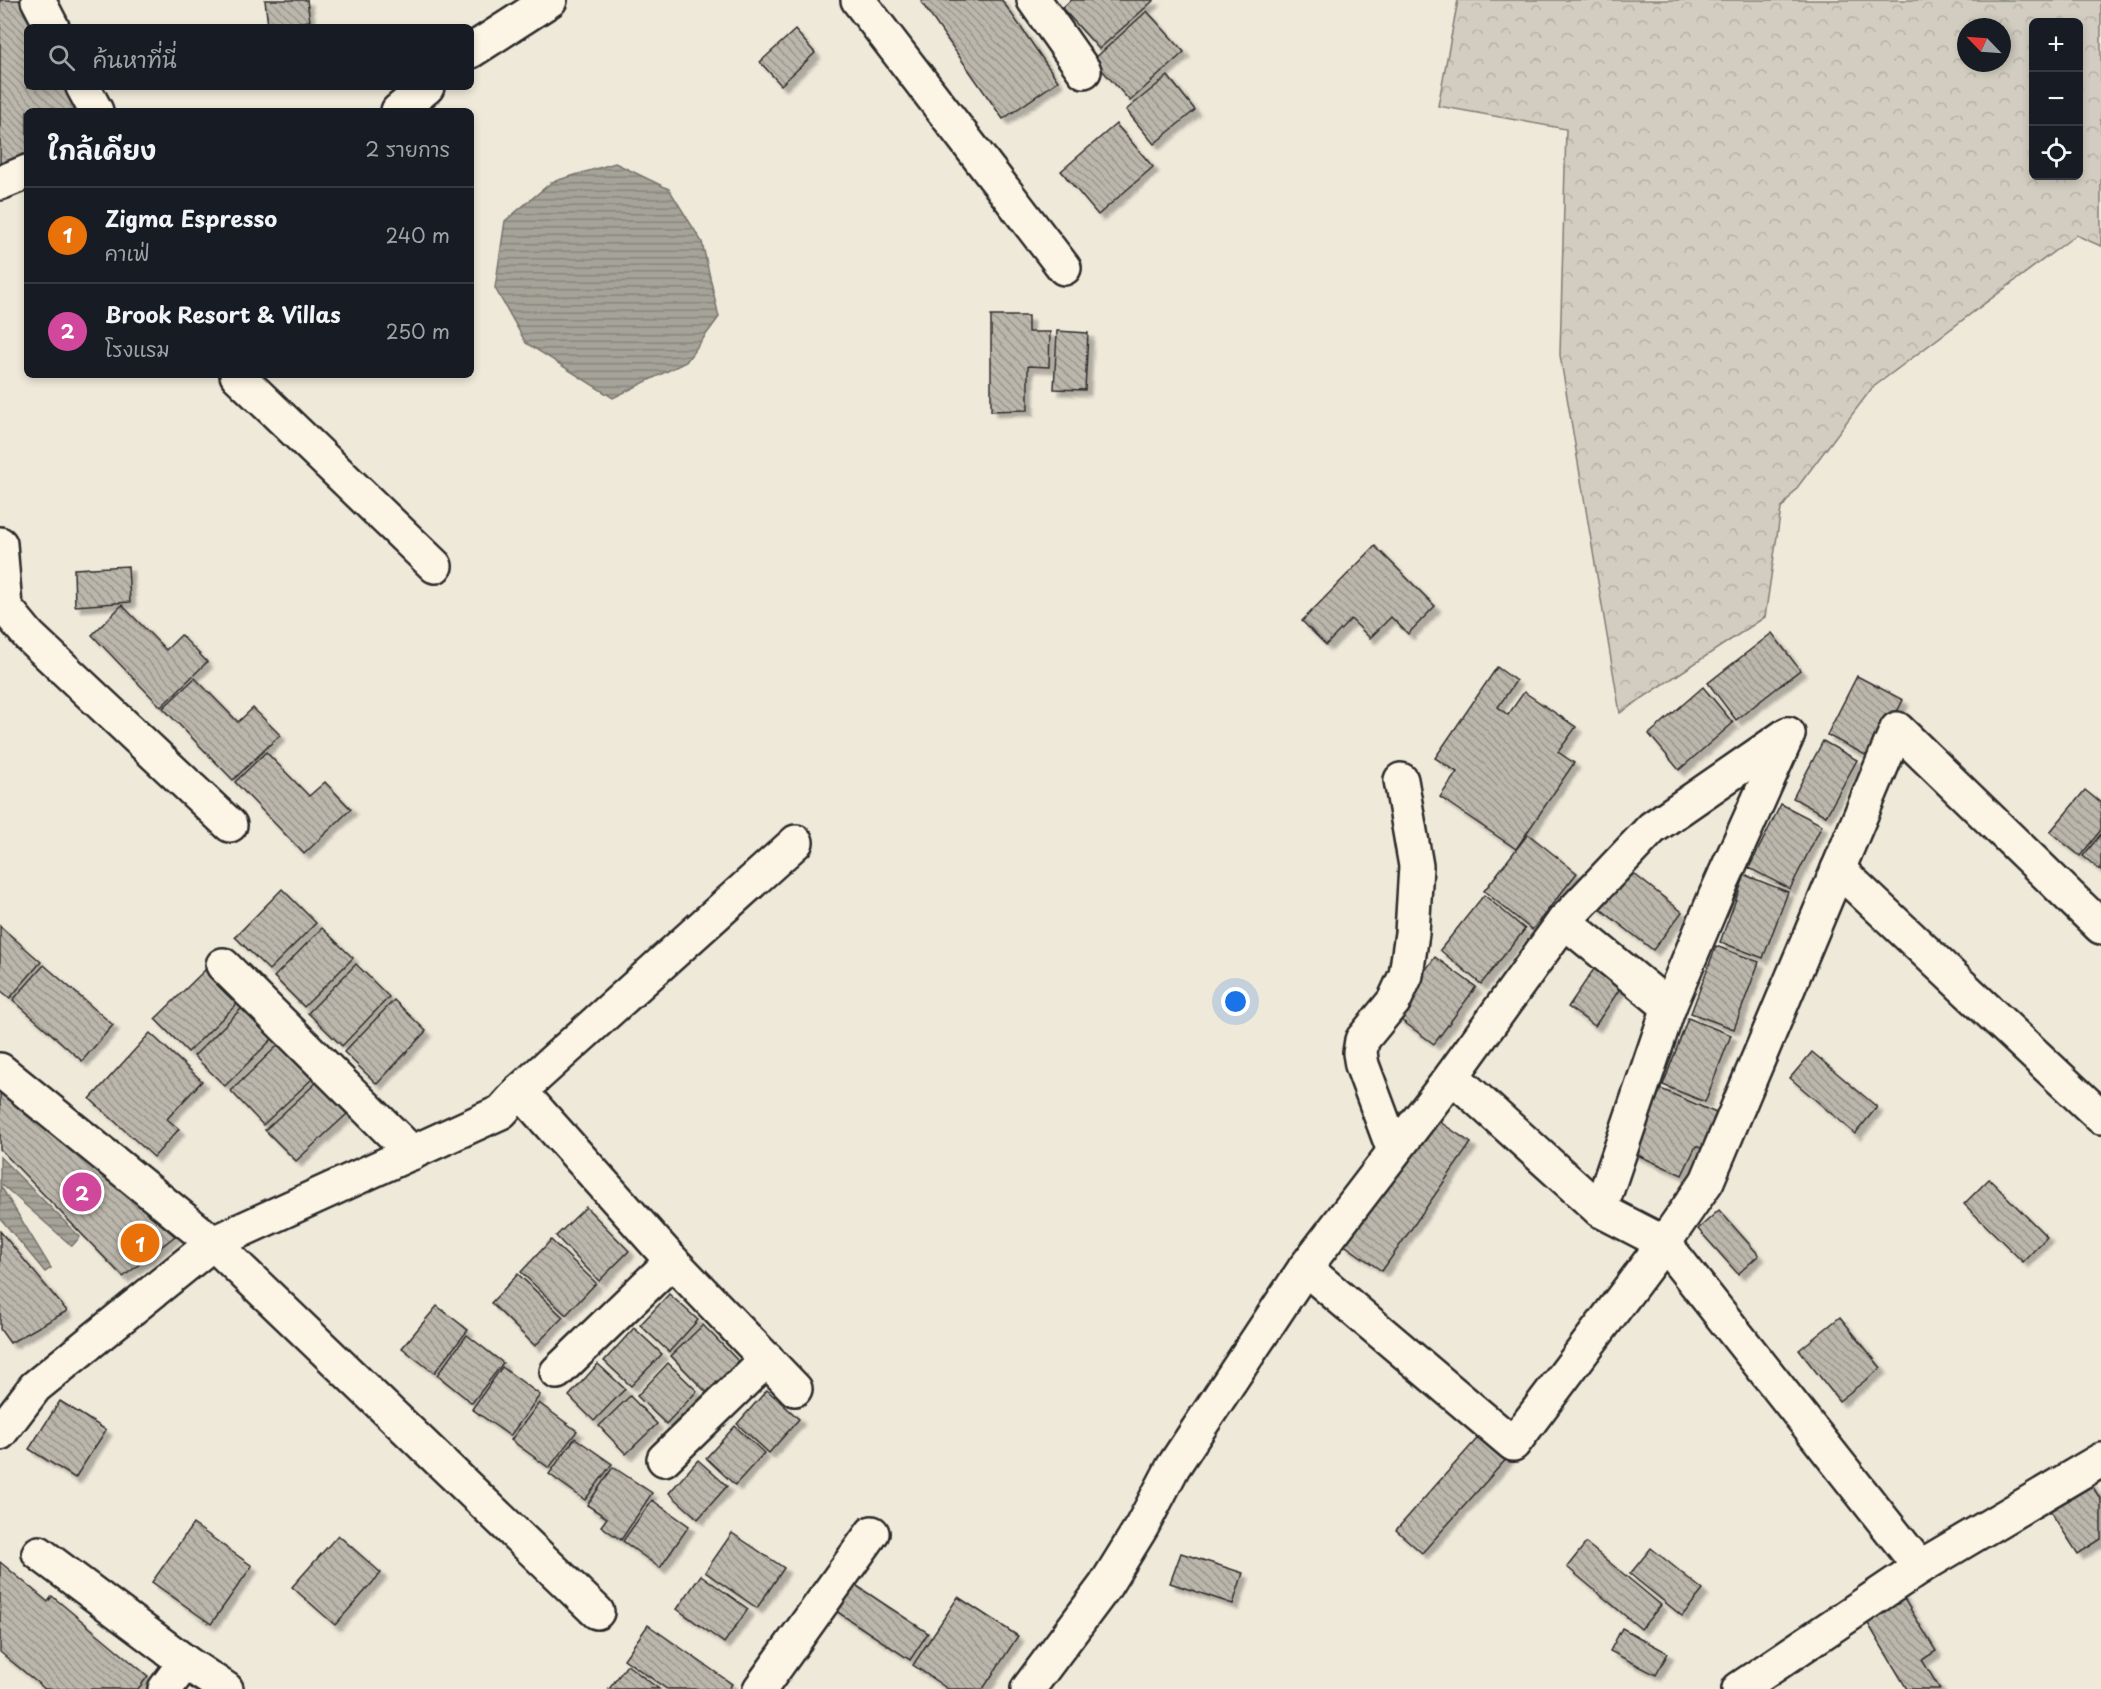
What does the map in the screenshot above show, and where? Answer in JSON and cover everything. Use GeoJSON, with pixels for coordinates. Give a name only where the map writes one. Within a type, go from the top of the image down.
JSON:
{"type":"FeatureCollection","features":[{"type":"Feature","properties":{"kind":"street"},"geometry":{"type":"LineString","coordinates":[[38,0],[50,24]]}},
{"type":"Feature","properties":{"kind":"street"},"geometry":{"type":"LineString","coordinates":[[474,49],[550,0]]}},
{"type":"Feature","properties":{"kind":"street"},"geometry":{"type":"LineString","coordinates":[[858,0],[1064,268]]}},
{"type":"Feature","properties":{"kind":"street"},"geometry":{"type":"LineString","coordinates":[[1034,0],[1084,71]]}},
{"type":"Feature","properties":{"kind":"street"},"geometry":{"type":"LineString","coordinates":[[85,90],[94,108]]}},
{"type":"Feature","properties":{"kind":"street"},"geometry":{"type":"LineString","coordinates":[[402,108],[423,90]]}},
{"type":"Feature","properties":{"kind":"street"},"geometry":{"type":"LineString","coordinates":[[0,183],[24,174]]}},
{"type":"Feature","properties":{"kind":"street"},"geometry":{"type":"LineString","coordinates":[[240,378],[435,566]]}},
{"type":"Feature","properties":{"kind":"street"},"geometry":{"type":"LineString","coordinates":[[0,544],[5,607],[29,636],[230,825]]}},
{"type":"Feature","properties":{"kind":"street"},"geometry":{"type":"LineString","coordinates":[[1305,1268],[1513,1444],[1664,1243],[1707,1181],[1897,729],[2101,927]]}},
{"type":"Feature","properties":{"kind":"street"},"geometry":{"type":"LineString","coordinates":[[1028,1689],[1105,1586],[1142,1526],[1173,1467],[1305,1268],[1452,1076],[1564,921],[1652,828],[1788,734],[1669,1007],[1600,1210]]}},
{"type":"Feature","properties":{"kind":"street"},"geometry":{"type":"LineString","coordinates":[[1394,1151],[1362,1065],[1360,1053],[1362,1040],[1394,1001],[1406,975],[1412,933],[1416,866],[1401,780]]}},
{"type":"Feature","properties":{"kind":"street"},"geometry":{"type":"LineString","coordinates":[[0,1433],[35,1387],[213,1244],[501,1112],[520,1091],[796,842]]}},
{"type":"Feature","properties":{"kind":"street"},"geometry":{"type":"LineString","coordinates":[[1838,869],[2101,1117]]}},
{"type":"Feature","properties":{"kind":"street"},"geometry":{"type":"LineString","coordinates":[[1564,921],[1669,1007]]}},
{"type":"Feature","properties":{"kind":"street"},"geometry":{"type":"LineString","coordinates":[[223,965],[412,1153]]}},
{"type":"Feature","properties":{"kind":"street"},"geometry":{"type":"LineString","coordinates":[[0,1070],[213,1244],[597,1612]]}},
{"type":"Feature","properties":{"kind":"street"},"geometry":{"type":"LineString","coordinates":[[1452,1076],[1600,1210],[1664,1243],[1920,1567]]}},
{"type":"Feature","properties":{"kind":"street"},"geometry":{"type":"LineString","coordinates":[[520,1091],[672,1261],[795,1389]]}},
{"type":"Feature","properties":{"kind":"street"},"geometry":{"type":"LineString","coordinates":[[557,1372],[672,1261]]}},
{"type":"Feature","properties":{"kind":"street"},"geometry":{"type":"LineString","coordinates":[[664,1459],[767,1359]]}},
{"type":"Feature","properties":{"kind":"street"},"geometry":{"type":"LineString","coordinates":[[1739,1689],[1920,1567],[2101,1460]]}},
{"type":"Feature","properties":{"kind":"street"},"geometry":{"type":"LineString","coordinates":[[760,1689],[872,1533]]}},
{"type":"Feature","properties":{"kind":"street"},"geometry":{"type":"LineString","coordinates":[[39,1553],[185,1662],[226,1689]]}},
{"type":"Feature","properties":{"kind":"street"},"geometry":{"type":"LineString","coordinates":[[165,1689],[185,1662]]}},
{"type":"Feature","properties":{"kind":"green space"},"geometry":{"type":"Polygon","coordinates":[[[1458,0],[2101,0],[2101,246],[2076,235],[1872,388],[1781,509],[1765,617],[1620,713],[1560,355],[1566,129],[1438,106],[1458,0]]]}},
{"type":"Feature","properties":{"kind":"shaded area"},"geometry":{"type":"Polygon","coordinates":[[[615,163],[669,189],[702,242],[719,317],[686,362],[613,398],[526,343],[495,288],[505,221],[552,182],[615,163]]]}},
{"type":"Feature","properties":{"kind":"shaded area"},"geometry":{"type":"Polygon","coordinates":[[[0,1157],[80,1237],[72,1246],[0,1183],[0,1157]]]}},
{"type":"Feature","properties":{"kind":"shaded area"},"geometry":{"type":"Polygon","coordinates":[[[0,1185],[51,1268],[45,1272],[0,1218],[0,1185]]]}},
{"type":"Feature","properties":{"kind":"building"},"geometry":{"type":"Polygon","coordinates":[[[0,0],[22,0],[35,24],[24,24],[24,90],[73,90],[82,108],[24,108],[24,156],[0,169],[0,0]]]}},
{"type":"Feature","properties":{"kind":"building"},"geometry":{"type":"Polygon","coordinates":[[[265,0],[307,0],[310,21],[268,24],[265,0]]]}},
{"type":"Feature","properties":{"kind":"building"},"geometry":{"type":"Polygon","coordinates":[[[924,0],[1002,0],[1058,81],[1003,119],[921,2],[924,0]]]}},
{"type":"Feature","properties":{"kind":"building"},"geometry":{"type":"Polygon","coordinates":[[[1071,0],[1154,0],[1099,49],[1062,8],[1071,0]]]}},
{"type":"Feature","properties":{"kind":"building"},"geometry":{"type":"Polygon","coordinates":[[[1147,11],[1184,52],[1130,101],[1093,60],[1147,11]]]}},
{"type":"Feature","properties":{"kind":"building"},"geometry":{"type":"Polygon","coordinates":[[[795,30],[815,53],[781,85],[760,62],[795,30]]]}},
{"type":"Feature","properties":{"kind":"building"},"geometry":{"type":"Polygon","coordinates":[[[1168,76],[1195,110],[1154,144],[1126,110],[1168,76]]]}},
{"type":"Feature","properties":{"kind":"building"},"geometry":{"type":"Polygon","coordinates":[[[1116,124],[1153,167],[1098,215],[1061,171],[1116,124]]]}},
{"type":"Feature","properties":{"kind":"building"},"geometry":{"type":"Polygon","coordinates":[[[991,316],[1028,316],[1028,332],[1050,332],[1049,367],[1028,366],[1028,410],[991,411],[991,316]]]}},
{"type":"Feature","properties":{"kind":"building"},"geometry":{"type":"Polygon","coordinates":[[[1057,331],[1088,333],[1085,390],[1054,389],[1057,331]]]}},
{"type":"Feature","properties":{"kind":"building"},"geometry":{"type":"Polygon","coordinates":[[[1375,546],[1435,606],[1408,634],[1391,617],[1370,638],[1351,619],[1326,645],[1302,621],[1375,546]]]}},
{"type":"Feature","properties":{"kind":"building"},"geometry":{"type":"Polygon","coordinates":[[[128,566],[130,602],[75,606],[74,569],[128,566]]]}},
{"type":"Feature","properties":{"kind":"building"},"geometry":{"type":"Polygon","coordinates":[[[122,605],[166,650],[181,635],[207,662],[161,707],[92,635],[122,605]]]}},
{"type":"Feature","properties":{"kind":"building"},"geometry":{"type":"Polygon","coordinates":[[[1772,633],[1800,670],[1736,720],[1708,683],[1772,633]]]}},
{"type":"Feature","properties":{"kind":"building"},"geometry":{"type":"Polygon","coordinates":[[[1497,667],[1516,681],[1498,707],[1508,715],[1524,692],[1576,727],[1558,752],[1574,763],[1516,849],[1440,797],[1457,772],[1435,758],[1497,667]]]}},
{"type":"Feature","properties":{"kind":"building"},"geometry":{"type":"Polygon","coordinates":[[[1857,676],[1903,700],[1873,759],[1827,735],[1857,676]]]}},
{"type":"Feature","properties":{"kind":"building"},"geometry":{"type":"Polygon","coordinates":[[[195,678],[238,722],[253,708],[280,735],[233,780],[163,708],[195,678]]]}},
{"type":"Feature","properties":{"kind":"building"},"geometry":{"type":"Polygon","coordinates":[[[1703,687],[1733,723],[1679,770],[1649,734],[1703,687]]]}},
{"type":"Feature","properties":{"kind":"building"},"geometry":{"type":"Polygon","coordinates":[[[1823,741],[1857,760],[1826,816],[1793,798],[1823,741]]]}},
{"type":"Feature","properties":{"kind":"building"},"geometry":{"type":"Polygon","coordinates":[[[266,752],[309,796],[325,782],[351,809],[304,854],[235,782],[266,752]]]}},
{"type":"Feature","properties":{"kind":"building"},"geometry":{"type":"Polygon","coordinates":[[[2085,790],[2101,803],[2101,830],[2080,856],[2050,832],[2085,790]]]}},
{"type":"Feature","properties":{"kind":"building"},"geometry":{"type":"Polygon","coordinates":[[[1781,804],[1822,825],[1790,889],[1749,868],[1781,804]]]}},
{"type":"Feature","properties":{"kind":"building"},"geometry":{"type":"Polygon","coordinates":[[[1528,834],[1577,873],[1532,930],[1484,891],[1528,834]]]}},
{"type":"Feature","properties":{"kind":"building"},"geometry":{"type":"Polygon","coordinates":[[[2101,834],[2101,871],[2083,856],[2101,834]]]}},
{"type":"Feature","properties":{"kind":"building"},"geometry":{"type":"Polygon","coordinates":[[[1624,866],[1682,912],[1653,950],[1594,904],[1624,866]]]}},
{"type":"Feature","properties":{"kind":"building"},"geometry":{"type":"Polygon","coordinates":[[[1745,875],[1788,892],[1763,958],[1720,942],[1745,875]]]}},
{"type":"Feature","properties":{"kind":"building"},"geometry":{"type":"Polygon","coordinates":[[[282,889],[316,923],[269,970],[235,937],[282,889]]]}},
{"type":"Feature","properties":{"kind":"building"},"geometry":{"type":"Polygon","coordinates":[[[1484,895],[1525,929],[1481,984],[1440,950],[1484,895]]]}},
{"type":"Feature","properties":{"kind":"building"},"geometry":{"type":"Polygon","coordinates":[[[0,926],[41,962],[10,998],[0,990],[0,926]]]}},
{"type":"Feature","properties":{"kind":"building"},"geometry":{"type":"Polygon","coordinates":[[[322,928],[353,958],[304,1007],[274,977],[322,928]]]}},
{"type":"Feature","properties":{"kind":"building"},"geometry":{"type":"Polygon","coordinates":[[[1716,946],[1759,962],[1734,1029],[1691,1013],[1716,946]]]}},
{"type":"Feature","properties":{"kind":"building"},"geometry":{"type":"Polygon","coordinates":[[[1435,957],[1476,987],[1434,1044],[1393,1014],[1435,957]]]}},
{"type":"Feature","properties":{"kind":"building"},"geometry":{"type":"Polygon","coordinates":[[[1598,963],[1625,981],[1595,1026],[1568,1007],[1598,963]]]}},
{"type":"Feature","properties":{"kind":"building"},"geometry":{"type":"Polygon","coordinates":[[[356,964],[389,997],[342,1046],[308,1013],[356,964]]]}},
{"type":"Feature","properties":{"kind":"building"},"geometry":{"type":"Polygon","coordinates":[[[44,965],[113,1025],[82,1061],[13,1000],[44,965]]]}},
{"type":"Feature","properties":{"kind":"building"},"geometry":{"type":"Polygon","coordinates":[[[205,970],[238,1003],[188,1052],[155,1019],[205,970]]]}},
{"type":"Feature","properties":{"kind":"building"},"geometry":{"type":"Polygon","coordinates":[[[394,1000],[426,1031],[377,1084],[344,1052],[394,1000]]]}},
{"type":"Feature","properties":{"kind":"building"},"geometry":{"type":"Polygon","coordinates":[[[242,1008],[272,1039],[225,1086],[194,1056],[242,1008]]]}},
{"type":"Feature","properties":{"kind":"building"},"geometry":{"type":"Polygon","coordinates":[[[1688,1018],[1731,1035],[1705,1102],[1663,1085],[1688,1018]]]}},
{"type":"Feature","properties":{"kind":"building"},"geometry":{"type":"Polygon","coordinates":[[[150,1033],[202,1081],[167,1119],[179,1129],[154,1157],[90,1099],[150,1033]]]}},
{"type":"Feature","properties":{"kind":"building"},"geometry":{"type":"Polygon","coordinates":[[[278,1045],[312,1079],[263,1125],[231,1091],[278,1045]]]}},
{"type":"Feature","properties":{"kind":"building"},"geometry":{"type":"Polygon","coordinates":[[[1812,1052],[1877,1107],[1855,1134],[1790,1078],[1812,1052]]]}},
{"type":"Feature","properties":{"kind":"building"},"geometry":{"type":"Polygon","coordinates":[[[317,1082],[347,1114],[296,1161],[265,1130],[317,1082]]]}},
{"type":"Feature","properties":{"kind":"building"},"geometry":{"type":"Polygon","coordinates":[[[0,1089],[175,1236],[123,1277],[0,1149],[0,1089]]]}},
{"type":"Feature","properties":{"kind":"building"},"geometry":{"type":"Polygon","coordinates":[[[1661,1089],[1723,1116],[1708,1151],[1696,1146],[1682,1175],[1633,1153],[1661,1089]]]}},
{"type":"Feature","properties":{"kind":"building"},"geometry":{"type":"Polygon","coordinates":[[[1431,1116],[1471,1143],[1382,1271],[1343,1244],[1431,1116]]]}},
{"type":"Feature","properties":{"kind":"building"},"geometry":{"type":"Polygon","coordinates":[[[1989,1179],[2047,1237],[2023,1262],[1964,1204],[1989,1179]]]}},
{"type":"Feature","properties":{"kind":"building"},"geometry":{"type":"Polygon","coordinates":[[[586,1207],[629,1251],[599,1281],[556,1236],[586,1207]]]}},
{"type":"Feature","properties":{"kind":"building"},"geometry":{"type":"Polygon","coordinates":[[[1719,1210],[1759,1255],[1738,1274],[1698,1229],[1719,1210]]]}},
{"type":"Feature","properties":{"kind":"building"},"geometry":{"type":"Polygon","coordinates":[[[0,1231],[67,1311],[10,1343],[0,1329],[0,1231]]]}},
{"type":"Feature","properties":{"kind":"building"},"geometry":{"type":"Polygon","coordinates":[[[551,1240],[596,1283],[566,1315],[521,1272],[551,1240]]]}},
{"type":"Feature","properties":{"kind":"building"},"geometry":{"type":"Polygon","coordinates":[[[518,1274],[563,1317],[535,1346],[491,1303],[518,1274]]]}},
{"type":"Feature","properties":{"kind":"building"},"geometry":{"type":"Polygon","coordinates":[[[669,1294],[698,1320],[669,1352],[640,1325],[669,1294]]]}},
{"type":"Feature","properties":{"kind":"building"},"geometry":{"type":"Polygon","coordinates":[[[437,1306],[468,1330],[434,1373],[402,1348],[437,1306]]]}},
{"type":"Feature","properties":{"kind":"building"},"geometry":{"type":"Polygon","coordinates":[[[1840,1317],[1881,1368],[1839,1401],[1799,1350],[1840,1317]]]}},
{"type":"Feature","properties":{"kind":"building"},"geometry":{"type":"Polygon","coordinates":[[[703,1325],[739,1362],[707,1393],[671,1356],[703,1325]]]}},
{"type":"Feature","properties":{"kind":"building"},"geometry":{"type":"Polygon","coordinates":[[[634,1328],[662,1354],[631,1386],[604,1361],[634,1328]]]}},
{"type":"Feature","properties":{"kind":"building"},"geometry":{"type":"Polygon","coordinates":[[[467,1335],[503,1363],[472,1403],[437,1375],[467,1335]]]}},
{"type":"Feature","properties":{"kind":"building"},"geometry":{"type":"Polygon","coordinates":[[[668,1363],[697,1391],[666,1424],[637,1396],[668,1363]]]}},
{"type":"Feature","properties":{"kind":"building"},"geometry":{"type":"Polygon","coordinates":[[[598,1364],[625,1389],[594,1421],[569,1396],[598,1364]]]}},
{"type":"Feature","properties":{"kind":"building"},"geometry":{"type":"Polygon","coordinates":[[[502,1367],[540,1395],[510,1436],[472,1409],[502,1367]]]}},
{"type":"Feature","properties":{"kind":"building"},"geometry":{"type":"Polygon","coordinates":[[[767,1390],[799,1419],[769,1453],[737,1424],[767,1390]]]}},
{"type":"Feature","properties":{"kind":"building"},"geometry":{"type":"Polygon","coordinates":[[[630,1396],[657,1424],[626,1454],[599,1426],[630,1396]]]}},
{"type":"Feature","properties":{"kind":"building"},"geometry":{"type":"Polygon","coordinates":[[[60,1401],[106,1430],[75,1478],[29,1449],[60,1401]]]}},
{"type":"Feature","properties":{"kind":"building"},"geometry":{"type":"Polygon","coordinates":[[[539,1403],[577,1431],[549,1468],[511,1440],[539,1403]]]}},
{"type":"Feature","properties":{"kind":"building"},"geometry":{"type":"Polygon","coordinates":[[[735,1426],[764,1453],[735,1485],[706,1458],[735,1426]]]}},
{"type":"Feature","properties":{"kind":"building"},"geometry":{"type":"Polygon","coordinates":[[[1483,1432],[1509,1456],[1422,1553],[1396,1530],[1483,1432]]]}},
{"type":"Feature","properties":{"kind":"building"},"geometry":{"type":"Polygon","coordinates":[[[575,1438],[612,1464],[585,1500],[549,1474],[575,1438]]]}},
{"type":"Feature","properties":{"kind":"building"},"geometry":{"type":"Polygon","coordinates":[[[698,1460],[727,1486],[698,1519],[669,1493],[698,1460]]]}},
{"type":"Feature","properties":{"kind":"building"},"geometry":{"type":"Polygon","coordinates":[[[613,1467],[652,1493],[621,1540],[601,1526],[607,1518],[587,1505],[613,1467]]]}},
{"type":"Feature","properties":{"kind":"building"},"geometry":{"type":"Polygon","coordinates":[[[2085,1474],[2101,1500],[2101,1539],[2078,1554],[2043,1500],[2085,1474]]]}},
{"type":"Feature","properties":{"kind":"building"},"geometry":{"type":"Polygon","coordinates":[[[652,1500],[689,1526],[660,1568],[623,1541],[652,1500]]]}},
{"type":"Feature","properties":{"kind":"building"},"geometry":{"type":"Polygon","coordinates":[[[193,1524],[252,1566],[211,1624],[152,1582],[193,1524]]]}},
{"type":"Feature","properties":{"kind":"building"},"geometry":{"type":"Polygon","coordinates":[[[732,1533],[784,1568],[757,1608],[705,1572],[732,1533]]]}},
{"type":"Feature","properties":{"kind":"building"},"geometry":{"type":"Polygon","coordinates":[[[338,1535],[381,1573],[335,1625],[292,1587],[338,1535]]]}},
{"type":"Feature","properties":{"kind":"building"},"geometry":{"type":"Polygon","coordinates":[[[1586,1543],[1661,1605],[1641,1629],[1567,1567],[1586,1543]]]}},
{"type":"Feature","properties":{"kind":"building"},"geometry":{"type":"Polygon","coordinates":[[[1651,1548],[1703,1590],[1682,1616],[1630,1574],[1651,1548]]]}},
{"type":"Feature","properties":{"kind":"building"},"geometry":{"type":"Polygon","coordinates":[[[1181,1553],[1243,1573],[1233,1604],[1170,1583],[1181,1553]]]}},
{"type":"Feature","properties":{"kind":"building"},"geometry":{"type":"Polygon","coordinates":[[[0,1562],[48,1602],[52,1596],[148,1676],[138,1689],[45,1689],[0,1652],[0,1562]]]}},
{"type":"Feature","properties":{"kind":"building"},"geometry":{"type":"Polygon","coordinates":[[[701,1575],[748,1609],[724,1643],[677,1609],[701,1575]]]}},
{"type":"Feature","properties":{"kind":"building"},"geometry":{"type":"Polygon","coordinates":[[[851,1582],[928,1633],[910,1660],[833,1609],[851,1582]]]}},
{"type":"Feature","properties":{"kind":"building"},"geometry":{"type":"Polygon","coordinates":[[[1901,1594],[1936,1651],[1922,1660],[1940,1689],[1907,1689],[1864,1617],[1901,1594]]]}},
{"type":"Feature","properties":{"kind":"building"},"geometry":{"type":"Polygon","coordinates":[[[958,1597],[1018,1636],[983,1689],[948,1689],[913,1665],[958,1597]]]}},
{"type":"Feature","properties":{"kind":"building"},"geometry":{"type":"Polygon","coordinates":[[[648,1625],[732,1684],[729,1689],[667,1689],[624,1659],[648,1625]]]}},
{"type":"Feature","properties":{"kind":"building"},"geometry":{"type":"Polygon","coordinates":[[[1622,1628],[1668,1653],[1656,1675],[1610,1651],[1622,1628]]]}},
{"type":"Feature","properties":{"kind":"building"},"geometry":{"type":"Polygon","coordinates":[[[627,1665],[659,1689],[609,1689],[627,1665]]]}},
{"type":"Feature","properties":{"kind":"place","name":"Brook Resort & Villas"},"geometry":{"type":"Point","coordinates":[82,1192]}},
{"type":"Feature","properties":{"kind":"place","name":"Zigma Espresso"},"geometry":{"type":"Point","coordinates":[140,1243]}}]}
